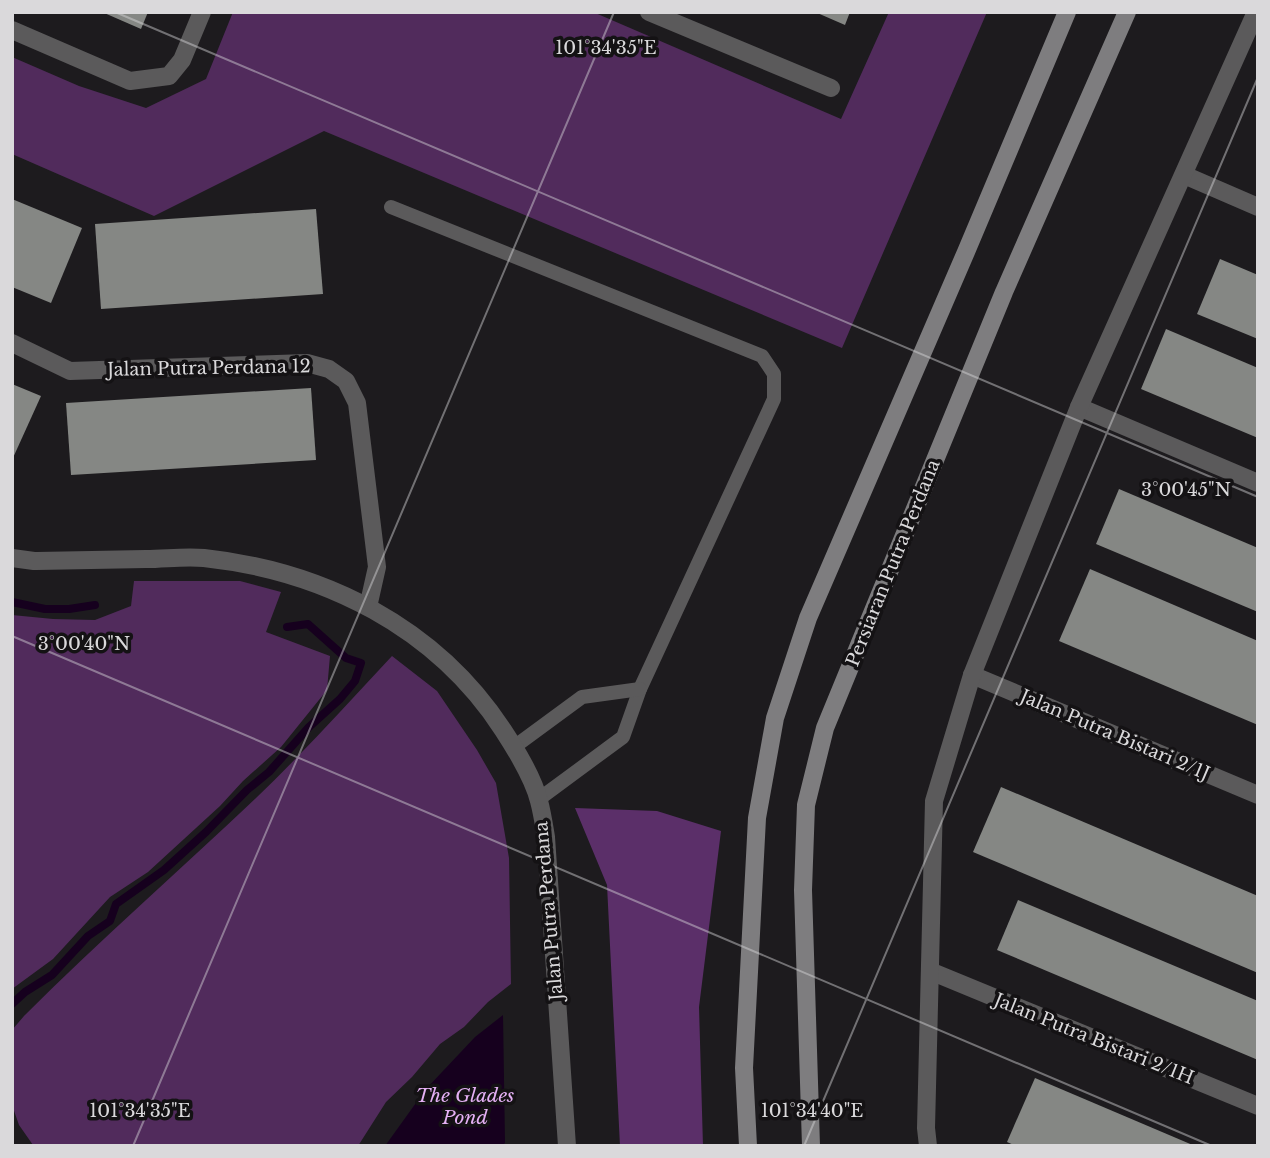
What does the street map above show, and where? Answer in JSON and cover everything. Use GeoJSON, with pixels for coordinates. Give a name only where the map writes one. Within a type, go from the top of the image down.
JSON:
{"type":"FeatureCollection","features":[{"type":"Feature","properties":{"kind":"main road"},"geometry":{"type":"LineString","coordinates":[[748,1146],[744,1068],[757,818],[775,718],[808,618],[1067,12]]}},
{"type":"Feature","properties":{"kind":"main road","name":"Persiaran Putra Perdana"},"geometry":{"type":"LineString","coordinates":[[811,1146],[803,890],[806,805],[825,728],[1004,292],[1127,12]]}},
{"type":"Feature","properties":{"kind":"street"},"geometry":{"type":"LineString","coordinates":[[12,30],[130,81],[169,76],[182,60],[202,12]]}},
{"type":"Feature","properties":{"kind":"street"},"geometry":{"type":"LineString","coordinates":[[649,12],[831,88]]}},
{"type":"Feature","properties":{"kind":"street"},"geometry":{"type":"LineString","coordinates":[[928,1146],[926,1128],[934,801],[972,675],[1079,407],[1256,12]]}},
{"type":"Feature","properties":{"kind":"street"},"geometry":{"type":"LineString","coordinates":[[1184,175],[1258,207]]}},
{"type":"Feature","properties":{"kind":"street","name":"Jalan Putra Perdana 12"},"geometry":{"type":"LineString","coordinates":[[12,343],[70,371],[307,363],[329,369],[346,381],[357,403],[377,567],[368,607]]}},
{"type":"Feature","properties":{"kind":"street"},"geometry":{"type":"LineString","coordinates":[[1079,407],[1258,483]]}},
{"type":"Feature","properties":{"kind":"street","name":"Jalan Putra Perdana"},"geometry":{"type":"LineString","coordinates":[[12,558],[34,561],[201,558],[242,563],[289,574],[329,589],[396,622],[447,662],[470,685],[514,747],[539,799],[546,837],[567,1146]]}},
{"type":"Feature","properties":{"kind":"street","name":"Jalan Putra Bistari 2/1J"},"geometry":{"type":"LineString","coordinates":[[972,675],[1258,795]]}},
{"type":"Feature","properties":{"kind":"street","name":"Jalan Putra Bistari 2/1H"},"geometry":{"type":"LineString","coordinates":[[930,971],[1258,1106]]}},
{"type":"Feature","properties":{"kind":"lane"},"geometry":{"type":"LineString","coordinates":[[391,207],[762,356],[774,374],[775,400],[640,689],[623,737],[539,799]]}},
{"type":"Feature","properties":{"kind":"lane"},"geometry":{"type":"LineString","coordinates":[[514,747],[582,697],[640,689]]}},
{"type":"Feature","properties":{"kind":"shaded area"},"geometry":{"type":"Polygon","coordinates":[[[233,12],[593,12],[841,119],[889,12],[987,12],[842,348],[324,131],[154,216],[12,154],[12,57],[79,86],[146,108],[206,79],[233,12]]]}},
{"type":"Feature","properties":{"kind":"shaded area"},"geometry":{"type":"Polygon","coordinates":[[[134,581],[240,581],[281,592],[266,632],[330,656],[327,690],[281,747],[220,806],[148,872],[110,897],[53,959],[12,989],[12,615],[95,620],[131,606],[134,581]]]}},
{"type":"Feature","properties":{"kind":"shaded area"},"geometry":{"type":"Polygon","coordinates":[[[392,656],[437,691],[496,783],[509,858],[511,984],[488,1002],[464,1027],[440,1044],[386,1102],[358,1146],[33,1145],[19,1125],[12,1105],[12,1030],[81,961],[273,781],[392,656]]]}},
{"type":"Feature","properties":{"kind":"shaded area"},"geometry":{"type":"Polygon","coordinates":[[[575,808],[657,811],[721,831],[699,1007],[703,1146],[620,1146],[607,885],[575,808]]]}},
{"type":"Feature","properties":{"kind":"water","name":"The Glades Pond"},"geometry":{"type":"Polygon","coordinates":[[[503,1015],[505,1143],[502,1146],[385,1146],[426,1089],[475,1037],[503,1015]]]}},
{"type":"Feature","properties":{"kind":"building"},"geometry":{"type":"Polygon","coordinates":[[[102,12],[148,12],[141,29],[102,12]]]}},
{"type":"Feature","properties":{"kind":"building"},"geometry":{"type":"Polygon","coordinates":[[[815,12],[850,12],[845,25],[815,12]]]}},
{"type":"Feature","properties":{"kind":"building"},"geometry":{"type":"Polygon","coordinates":[[[12,199],[82,228],[51,303],[12,287],[12,199]]]}},
{"type":"Feature","properties":{"kind":"building"},"geometry":{"type":"Polygon","coordinates":[[[316,209],[323,294],[101,309],[95,224],[316,209]]]}},
{"type":"Feature","properties":{"kind":"building"},"geometry":{"type":"Polygon","coordinates":[[[1220,259],[1258,275],[1258,339],[1197,314],[1220,259]]]}},
{"type":"Feature","properties":{"kind":"building"},"geometry":{"type":"Polygon","coordinates":[[[1166,329],[1258,368],[1258,438],[1141,389],[1166,329]]]}},
{"type":"Feature","properties":{"kind":"building"},"geometry":{"type":"Polygon","coordinates":[[[12,384],[41,396],[12,460],[12,384]]]}},
{"type":"Feature","properties":{"kind":"building"},"geometry":{"type":"Polygon","coordinates":[[[311,388],[316,460],[71,475],[66,403],[311,388]]]}},
{"type":"Feature","properties":{"kind":"building"},"geometry":{"type":"Polygon","coordinates":[[[1119,489],[1258,548],[1258,612],[1096,544],[1119,489]]]}},
{"type":"Feature","properties":{"kind":"building"},"geometry":{"type":"Polygon","coordinates":[[[1090,569],[1258,641],[1258,725],[1059,641],[1090,569]]]}},
{"type":"Feature","properties":{"kind":"building"},"geometry":{"type":"Polygon","coordinates":[[[1001,787],[1258,896],[1258,973],[973,852],[1001,787]]]}},
{"type":"Feature","properties":{"kind":"building"},"geometry":{"type":"Polygon","coordinates":[[[1018,900],[1258,1001],[1258,1060],[997,950],[1018,900]]]}},
{"type":"Feature","properties":{"kind":"building"},"geometry":{"type":"Polygon","coordinates":[[[1035,1078],[1195,1146],[1016,1146],[1007,1142],[1035,1078]]]}},
{"type":"Feature","properties":{"kind":"waterway"},"geometry":{"type":"LineString","coordinates":[[12,602],[45,609],[95,605]]}},
{"type":"Feature","properties":{"kind":"waterway"},"geometry":{"type":"LineString","coordinates":[[12,1004],[52,975],[88,936],[110,921],[116,904],[164,870],[206,832],[247,790],[269,772],[355,681],[361,663],[346,658],[308,624],[287,627]]}}]}
